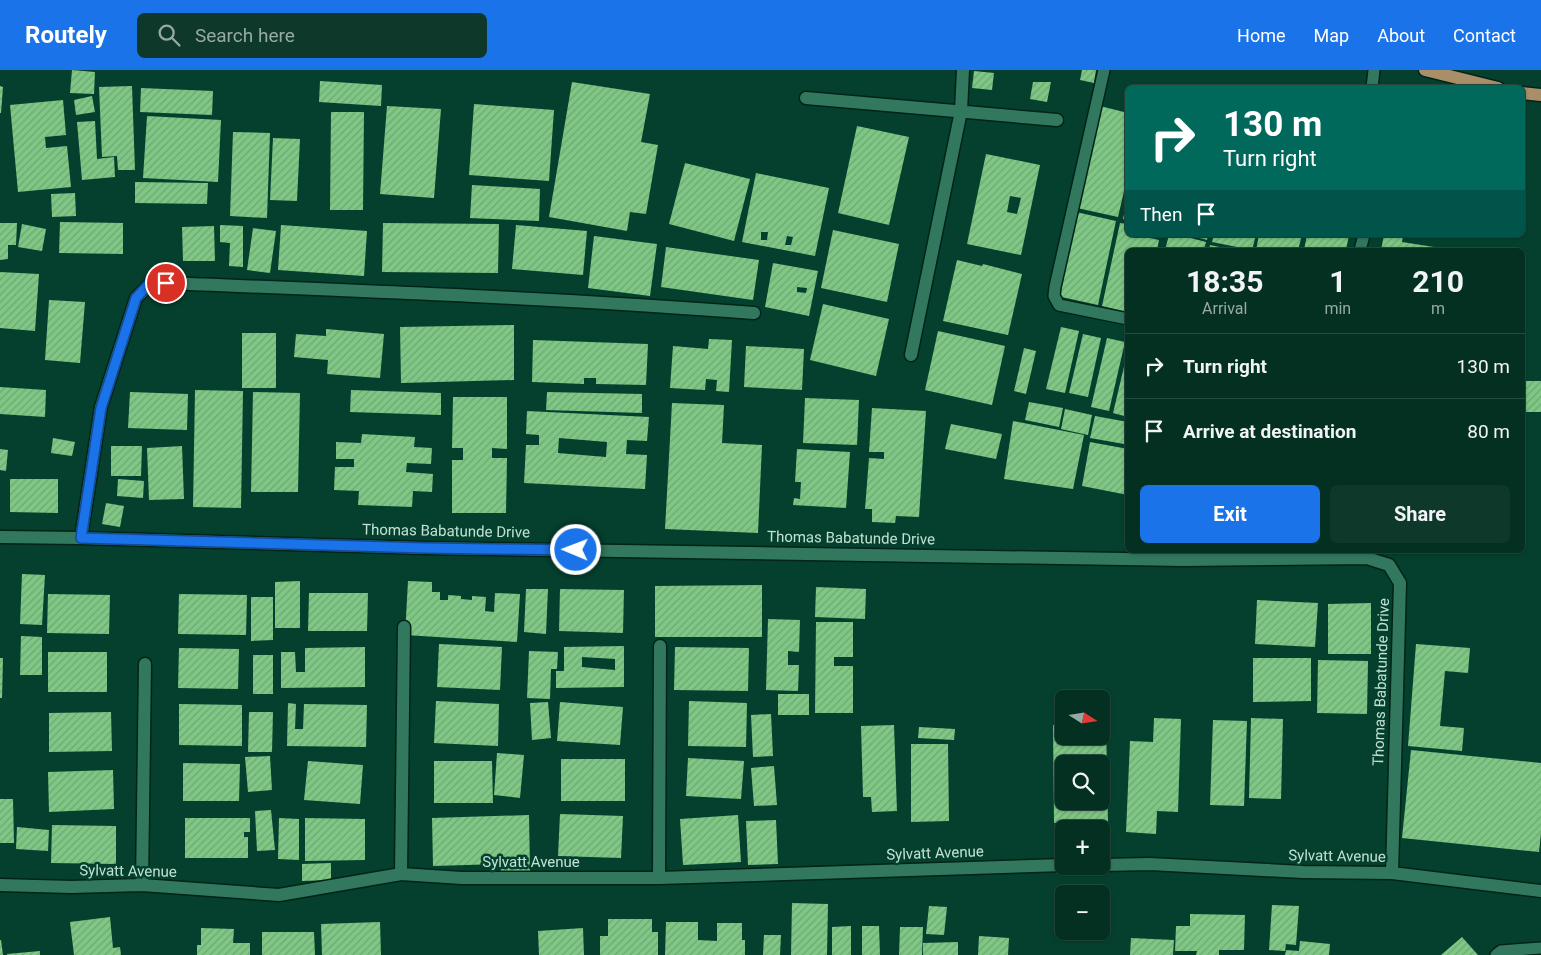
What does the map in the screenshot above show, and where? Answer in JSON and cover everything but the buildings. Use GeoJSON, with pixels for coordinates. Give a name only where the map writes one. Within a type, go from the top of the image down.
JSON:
{"type":"FeatureCollection","features":[{"type":"Feature","properties":{"kind":"main road"},"geometry":{"type":"LineString","coordinates":[[1425,70],[1486,85]]}},
{"type":"Feature","properties":{"kind":"main road"},"geometry":{"type":"LineString","coordinates":[[1525,93],[1541,95]]}},
{"type":"Feature","properties":{"kind":"street"},"geometry":{"type":"LineString","coordinates":[[912,355],[961,111],[963,70]]}},
{"type":"Feature","properties":{"kind":"street"},"geometry":{"type":"LineString","coordinates":[[806,98],[1057,120]]}},
{"type":"Feature","properties":{"kind":"street"},"geometry":{"type":"LineString","coordinates":[[81,538],[101,408],[136,298],[149,284],[166,283],[407,292],[754,313]]}},
{"type":"Feature","properties":{"kind":"street","name":"Thomas Babatunde Drive"},"geometry":{"type":"LineString","coordinates":[[0,537],[425,548],[1173,560],[1367,558],[1389,565],[1400,583],[1392,873]]}},
{"type":"Feature","properties":{"kind":"street"},"geometry":{"type":"LineString","coordinates":[[401,874],[404,627]]}},
{"type":"Feature","properties":{"kind":"street"},"geometry":{"type":"LineString","coordinates":[[658,878],[660,646]]}},
{"type":"Feature","properties":{"kind":"street"},"geometry":{"type":"LineString","coordinates":[[142,885],[146,664]]}},
{"type":"Feature","properties":{"kind":"street","name":"Sylvatt Avenue"},"geometry":{"type":"LineString","coordinates":[[1110,865],[1150,864],[1303,872],[1392,873],[1541,891]]}},
{"type":"Feature","properties":{"kind":"street","name":"Sylvatt Avenue"},"geometry":{"type":"LineString","coordinates":[[0,885],[142,885],[279,895],[401,874],[462,878],[658,878],[1055,865]]}},
{"type":"Feature","properties":{"kind":"lane"},"geometry":{"type":"LineString","coordinates":[[1104,70],[1054,296],[1059,305],[1125,318]]}},
{"type":"Feature","properties":{"kind":"lane"},"geometry":{"type":"LineString","coordinates":[[1372,85],[1374,70]]}},
{"type":"Feature","properties":{"kind":"lane"},"geometry":{"type":"LineString","coordinates":[[1496,955],[1501,951],[1541,948]]}},
{"type":"Feature","properties":{"kind":"route"},"geometry":{"type":"LineString","coordinates":[[166,283],[149,284],[136,298],[101,408],[94,442],[81,538],[425,548],[576,550]]}}]}
